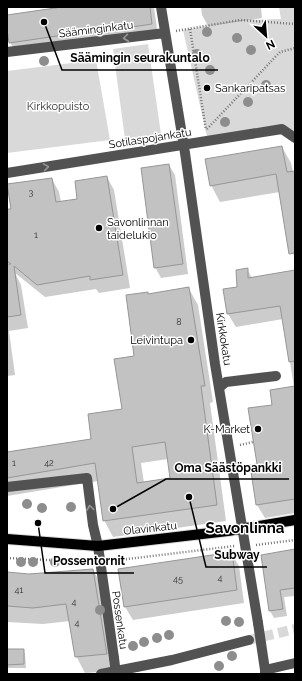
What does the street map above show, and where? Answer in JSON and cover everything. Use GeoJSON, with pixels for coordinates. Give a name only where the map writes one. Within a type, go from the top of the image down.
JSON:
{"type":"FeatureCollection","features":[{"type":"Feature","properties":{"kind":"main road","name":"Olavinkatu"},"geometry":{"type":"LineString","coordinates":[[7,538],[98,546],[243,529],[295,520]]}},
{"type":"Feature","properties":{"kind":"street","name":"Kirkkokatu"},"geometry":{"type":"LineString","coordinates":[[161,7],[184,146],[210,334],[220,387],[265,672]]}},
{"type":"Feature","properties":{"kind":"street","name":"Sääminginkatu"},"geometry":{"type":"LineString","coordinates":[[7,52],[165,33]]}},
{"type":"Feature","properties":{"kind":"street","name":"Sotilaspojankatu"},"geometry":{"type":"LineString","coordinates":[[7,173],[184,146],[282,129],[295,138]]}},
{"type":"Feature","properties":{"kind":"street"},"geometry":{"type":"LineString","coordinates":[[220,387],[226,382],[276,376]]}},
{"type":"Feature","properties":{"kind":"street","name":"Possenkatu"},"geometry":{"type":"LineString","coordinates":[[7,487],[86,478],[93,525],[98,546],[116,674]]}},
{"type":"Feature","properties":{"kind":"street"},"geometry":{"type":"LineString","coordinates":[[101,674],[172,660],[249,640]]}},
{"type":"Feature","properties":{"kind":"street"},"geometry":{"type":"LineString","coordinates":[[265,672],[295,662]]}},
{"type":"Feature","properties":{"kind":"path"},"geometry":{"type":"LineString","coordinates":[[295,24],[240,20],[190,29],[206,130],[280,52],[295,48]]}},
{"type":"Feature","properties":{"kind":"path"},"geometry":{"type":"LineString","coordinates":[[236,445],[253,442]]}},
{"type":"Feature","properties":{"kind":"path"},"geometry":{"type":"LineString","coordinates":[[7,558],[100,562],[245,545],[257,546],[295,540]]}},
{"type":"Feature","properties":{"kind":"green space"},"geometry":{"type":"Polygon","coordinates":[[[279,7],[295,7],[295,138],[282,129],[208,141],[183,30],[240,20],[281,19],[279,7]]]}},
{"type":"Feature","properties":{"kind":"green space"},"geometry":{"type":"Polygon","coordinates":[[[148,44],[161,134],[125,139],[113,49],[148,44]]]}},
{"type":"Feature","properties":{"kind":"green space","name":"Kirkkopuisto"},"geometry":{"type":"Polygon","coordinates":[[[96,60],[110,140],[7,153],[7,71],[96,60]]]}},
{"type":"Feature","properties":{"kind":"building"},"geometry":{"type":"Polygon","coordinates":[[[62,7],[150,7],[152,24],[9,43],[7,15],[62,7]]]}},
{"type":"Feature","properties":{"kind":"building"},"geometry":{"type":"Polygon","coordinates":[[[282,146],[287,172],[295,171],[295,253],[289,254],[276,174],[210,186],[205,159],[282,146]]]}},
{"type":"Feature","properties":{"kind":"building"},"geometry":{"type":"Polygon","coordinates":[[[169,164],[183,264],[154,268],[141,168],[169,164]]]}},
{"type":"Feature","properties":{"kind":"building"},"geometry":{"type":"Polygon","coordinates":[[[107,176],[123,275],[90,280],[90,276],[37,285],[14,266],[21,315],[7,317],[7,264],[11,264],[7,261],[7,209],[11,209],[7,184],[52,178],[56,202],[77,199],[75,181],[107,176]]]}},
{"type":"Feature","properties":{"kind":"building"},"geometry":{"type":"Polygon","coordinates":[[[248,268],[248,278],[295,270],[295,361],[289,362],[280,306],[227,314],[223,289],[237,287],[236,270],[248,268]]]}},
{"type":"Feature","properties":{"kind":"building"},"geometry":{"type":"Polygon","coordinates":[[[189,287],[205,386],[201,386],[217,505],[103,521],[95,463],[7,478],[7,452],[91,439],[88,414],[122,409],[114,359],[134,356],[126,295],[148,292],[148,294],[189,287]],[[165,442],[132,447],[137,483],[170,478],[165,442]]]}},
{"type":"Feature","properties":{"kind":"building"},"geometry":{"type":"Polygon","coordinates":[[[295,386],[295,499],[256,505],[250,465],[257,464],[248,408],[272,405],[270,390],[295,386]]]}},
{"type":"Feature","properties":{"kind":"building"},"geometry":{"type":"Polygon","coordinates":[[[295,549],[295,588],[280,590],[283,609],[269,611],[261,555],[295,549]]]}},
{"type":"Feature","properties":{"kind":"building"},"geometry":{"type":"Polygon","coordinates":[[[232,552],[237,590],[124,607],[118,569],[232,552]]]}},
{"type":"Feature","properties":{"kind":"building"},"geometry":{"type":"Polygon","coordinates":[[[93,569],[107,654],[75,657],[66,604],[33,608],[7,606],[7,572],[29,574],[93,569]]]}},
{"type":"Feature","properties":{"kind":"building"},"geometry":{"type":"Polygon","coordinates":[[[7,649],[24,649],[24,664],[7,665],[7,649]]]}},
{"type":"Feature","properties":{"kind":"tunnel"},"geometry":{"type":"LineString","coordinates":[[249,640],[295,629]]}},
{"type":"Feature","properties":{"kind":"place","name":"Säämingin seurakuntalo"},"geometry":{"type":"Point","coordinates":[44,22]}},
{"type":"Feature","properties":{"kind":"place","name":"Sankaripatsas"},"geometry":{"type":"Point","coordinates":[207,88]}},
{"type":"Feature","properties":{"kind":"place","name":"Savonlinnan taidelukio"},"geometry":{"type":"Point","coordinates":[99,228]}},
{"type":"Feature","properties":{"kind":"place","name":"Leivintupa"},"geometry":{"type":"Point","coordinates":[191,340]}},
{"type":"Feature","properties":{"kind":"place","name":"K-Market"},"geometry":{"type":"Point","coordinates":[258,429]}},
{"type":"Feature","properties":{"kind":"place","name":"Subway"},"geometry":{"type":"Point","coordinates":[189,497]}},
{"type":"Feature","properties":{"kind":"place","name":"Oma Säästöpankki"},"geometry":{"type":"Point","coordinates":[113,509]}},
{"type":"Feature","properties":{"kind":"place","name":"Possentornit"},"geometry":{"type":"Point","coordinates":[38,523]}},
{"type":"Feature","properties":{"kind":"district","name":"Savonlinna"},"geometry":{"type":"Point","coordinates":[245,528]}}]}
